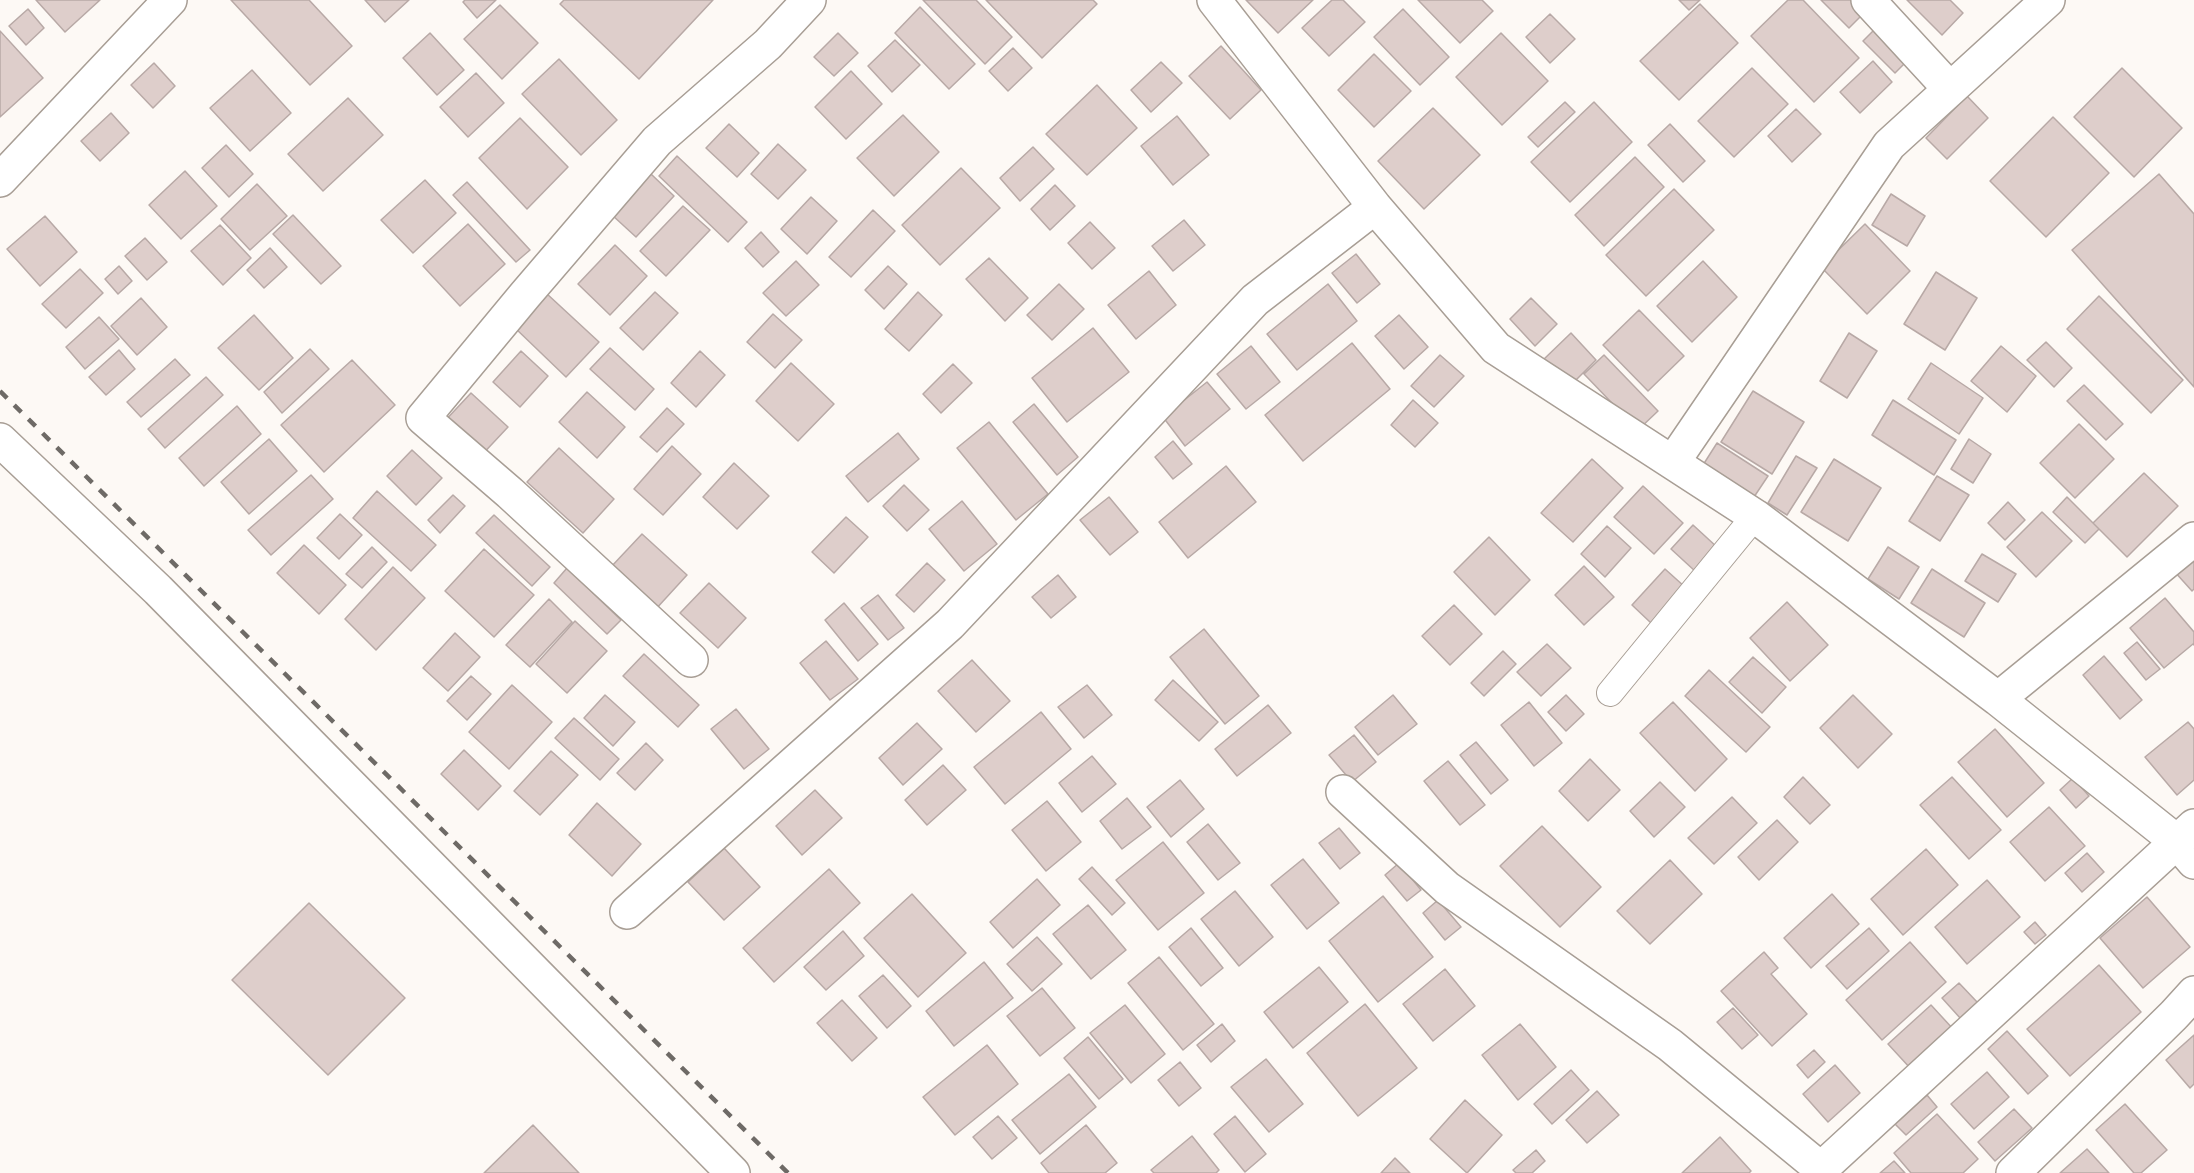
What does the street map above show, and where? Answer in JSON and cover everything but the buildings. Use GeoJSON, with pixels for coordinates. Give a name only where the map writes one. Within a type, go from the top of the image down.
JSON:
{"type":"FeatureCollection","features":[{"type":"Feature","properties":{"kind":"street"},"geometry":{"type":"LineString","coordinates":[[0,180],[170,0]]}},
{"type":"Feature","properties":{"kind":"street"},"geometry":{"type":"LineString","coordinates":[[691,660],[510,493],[423,418],[657,141],[768,44],[809,0]]}},
{"type":"Feature","properties":{"kind":"street"},"geometry":{"type":"LineString","coordinates":[[1214,0],[1375,207],[1496,348],[1755,516],[2188,843],[1821,1169],[1670,1045],[1447,888],[1343,792]]}},
{"type":"Feature","properties":{"kind":"street"},"geometry":{"type":"LineString","coordinates":[[1868,0],[1950,89]]}},
{"type":"Feature","properties":{"kind":"street"},"geometry":{"type":"LineString","coordinates":[[1673,462],[1889,145],[2048,0]]}},
{"type":"Feature","properties":{"kind":"street"},"geometry":{"type":"LineString","coordinates":[[627,912],[950,624],[1255,300],[1375,207]]}},
{"type":"Feature","properties":{"kind":"street"},"geometry":{"type":"LineString","coordinates":[[0,440],[158,590],[733,1173]]}},
{"type":"Feature","properties":{"kind":"street"},"geometry":{"type":"LineString","coordinates":[[1998,699],[2194,539]]}},
{"type":"Feature","properties":{"kind":"street"},"geometry":{"type":"LineString","coordinates":[[2013,1173],[2194,993]]}},
{"type":"Feature","properties":{"kind":"lane"},"geometry":{"type":"LineString","coordinates":[[1610,693],[1755,516]]}},
{"type":"Feature","properties":{"kind":"railway"},"geometry":{"type":"LineString","coordinates":[[0,391],[788,1173]]}}]}
